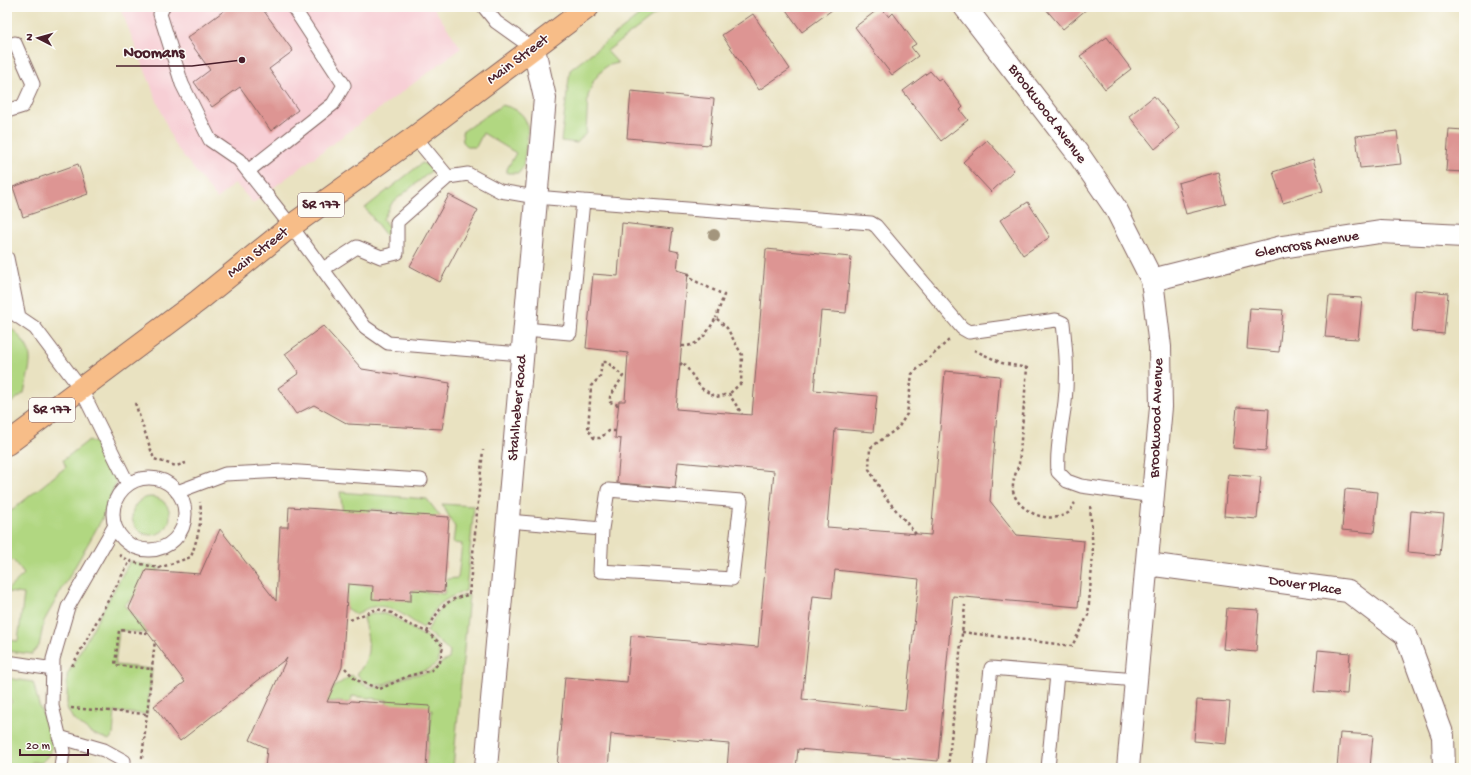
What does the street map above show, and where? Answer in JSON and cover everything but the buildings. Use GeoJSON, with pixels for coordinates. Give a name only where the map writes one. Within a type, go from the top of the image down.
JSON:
{"type":"FeatureCollection","features":[{"type":"Feature","properties":{"kind":"main road","name":"Main Street"},"geometry":{"type":"LineString","coordinates":[[7,444],[198,301],[291,226],[415,137],[588,7]]}},
{"type":"Feature","properties":{"kind":"street","name":"Brookwood Avenue"},"geometry":{"type":"LineString","coordinates":[[965,7],[1079,155],[1116,209],[1152,280],[1160,347],[1161,399],[1154,496],[1128,768]]}},
{"type":"Feature","properties":{"kind":"street","name":"Stahlheber Road"},"geometry":{"type":"LineString","coordinates":[[486,768],[545,98],[534,49]]}},
{"type":"Feature","properties":{"kind":"street","name":"Glencross Avenue"},"geometry":{"type":"LineString","coordinates":[[1152,280],[1282,246],[1380,232],[1464,236]]}},
{"type":"Feature","properties":{"kind":"street","name":"Dover Place"},"geometry":{"type":"LineString","coordinates":[[1147,564],[1348,591],[1406,635],[1443,736],[1444,768]]}},
{"type":"Feature","properties":{"kind":"lane"},"geometry":{"type":"LineString","coordinates":[[163,7],[160,14],[182,84],[210,140],[239,160],[291,226],[365,327],[388,343],[522,354]]}},
{"type":"Feature","properties":{"kind":"lane"},"geometry":{"type":"LineString","coordinates":[[248,171],[333,104],[344,85],[293,7]]}},
{"type":"Feature","properties":{"kind":"lane"},"geometry":{"type":"LineString","coordinates":[[484,7],[496,22],[534,49]]}},
{"type":"Feature","properties":{"kind":"lane"},"geometry":{"type":"LineString","coordinates":[[7,111],[23,106],[33,84],[15,43]]}},
{"type":"Feature","properties":{"kind":"lane"},"geometry":{"type":"LineString","coordinates":[[415,137],[448,177]]}},
{"type":"Feature","properties":{"kind":"lane"},"geometry":{"type":"LineString","coordinates":[[323,269],[357,247],[381,257],[397,253],[397,222],[448,177],[468,174],[500,191],[536,197],[871,223],[876,226],[962,328],[969,332],[1056,320],[1063,323],[1068,360],[1065,402],[1057,458],[1058,472],[1067,481],[1080,486],[1154,496]]}},
{"type":"Feature","properties":{"kind":"lane"},"geometry":{"type":"LineString","coordinates":[[525,329],[570,333],[583,201]]}},
{"type":"Feature","properties":{"kind":"lane"},"geometry":{"type":"LineString","coordinates":[[7,258],[19,317]]}},
{"type":"Feature","properties":{"kind":"lane"},"geometry":{"type":"LineString","coordinates":[[7,309],[35,328],[81,388],[128,484]]}},
{"type":"Feature","properties":{"kind":"lane"},"geometry":{"type":"LineString","coordinates":[[177,492],[225,474],[284,471],[421,480]]}},
{"type":"Feature","properties":{"kind":"lane"},"geometry":{"type":"LineString","coordinates":[[138,479],[160,479],[169,484],[177,492],[183,502],[185,513],[184,524],[179,535],[171,543],[161,549],[150,551],[139,549],[128,544],[120,537],[114,527],[112,515],[114,503],[120,492],[128,484],[138,479]]}},
{"type":"Feature","properties":{"kind":"lane"},"geometry":{"type":"LineString","coordinates":[[608,490],[741,501],[732,579],[600,571],[602,529],[608,490]]}},
{"type":"Feature","properties":{"kind":"lane"},"geometry":{"type":"LineString","coordinates":[[508,521],[602,529]]}},
{"type":"Feature","properties":{"kind":"lane"},"geometry":{"type":"LineString","coordinates":[[61,768],[62,751],[52,706],[53,658],[68,607],[114,527]]}},
{"type":"Feature","properties":{"kind":"lane"},"geometry":{"type":"LineString","coordinates":[[7,662],[53,669]]}},
{"type":"Feature","properties":{"kind":"lane"},"geometry":{"type":"LineString","coordinates":[[980,768],[991,668],[1136,680]]}},
{"type":"Feature","properties":{"kind":"lane"},"geometry":{"type":"LineString","coordinates":[[1048,768],[1057,674]]}},
{"type":"Feature","properties":{"kind":"lane"},"geometry":{"type":"LineString","coordinates":[[59,737],[104,750],[124,761],[123,768]]}},
{"type":"Feature","properties":{"kind":"path"},"geometry":{"type":"LineString","coordinates":[[682,346],[690,347],[704,338],[716,318],[724,295],[693,280],[688,272]]}},
{"type":"Feature","properties":{"kind":"path"},"geometry":{"type":"LineString","coordinates":[[680,365],[683,362],[701,388],[716,397],[729,394],[741,383],[742,355],[727,328],[716,318]]}},
{"type":"Feature","properties":{"kind":"path"},"geometry":{"type":"LineString","coordinates":[[916,534],[885,497],[869,469],[870,448],[898,428],[907,414],[912,374],[948,340],[954,342]]}},
{"type":"Feature","properties":{"kind":"path"},"geometry":{"type":"LineString","coordinates":[[973,349],[1002,363],[1027,368],[1019,464],[1014,477],[1013,490],[1019,504],[1034,514],[1050,518],[1068,513],[1075,502],[1082,502]]}},
{"type":"Feature","properties":{"kind":"path"},"geometry":{"type":"LineString","coordinates":[[616,431],[609,431],[600,438],[594,438],[588,430],[591,386],[600,377],[602,362],[607,362],[623,376],[610,396],[610,402],[618,405]]}},
{"type":"Feature","properties":{"kind":"path"},"geometry":{"type":"LineString","coordinates":[[729,394],[742,414]]}},
{"type":"Feature","properties":{"kind":"path"},"geometry":{"type":"LineString","coordinates":[[135,403],[154,459],[176,466],[186,463]]}},
{"type":"Feature","properties":{"kind":"path"},"geometry":{"type":"LineString","coordinates":[[427,632],[437,611],[455,597],[469,595],[483,450]]}},
{"type":"Feature","properties":{"kind":"path"},"geometry":{"type":"LineString","coordinates":[[114,552],[130,561],[159,568],[191,557],[197,540],[202,511],[200,498]]}},
{"type":"Feature","properties":{"kind":"path"},"geometry":{"type":"LineString","coordinates":[[962,632],[1072,646],[1088,615],[1093,554],[1090,500]]}},
{"type":"Feature","properties":{"kind":"path"},"geometry":{"type":"LineString","coordinates":[[70,669],[130,561]]}},
{"type":"Feature","properties":{"kind":"path"},"geometry":{"type":"LineString","coordinates":[[948,768],[965,605]]}},
{"type":"Feature","properties":{"kind":"path"},"geometry":{"type":"LineString","coordinates":[[345,668],[356,680],[380,688],[408,676],[432,670],[440,662],[443,646],[427,632],[406,622],[392,613],[377,609],[350,620]]}},
{"type":"Feature","properties":{"kind":"path"},"geometry":{"type":"LineString","coordinates":[[148,633],[119,630],[115,665],[152,669]]}},
{"type":"Feature","properties":{"kind":"path"},"geometry":{"type":"LineString","coordinates":[[142,760],[155,640]]}},
{"type":"Feature","properties":{"kind":"path"},"geometry":{"type":"LineString","coordinates":[[67,708],[147,714]]}},
{"type":"Feature","properties":{"kind":"path"},"geometry":{"type":"LineString","coordinates":[[426,766],[448,768]]}},
{"type":"Feature","properties":{"kind":"shaded area"},"geometry":{"type":"Polygon","coordinates":[[[120,7],[433,7],[461,48],[253,203],[235,183],[217,199],[174,144],[120,7]]]}},
{"type":"Feature","properties":{"kind":"green space"},"geometry":{"type":"Polygon","coordinates":[[[650,7],[665,7],[607,51],[618,63],[606,66],[594,80],[588,96],[586,133],[577,143],[561,141],[570,70],[650,7]]]}},
{"type":"Feature","properties":{"kind":"green space"},"geometry":{"type":"Polygon","coordinates":[[[502,105],[514,109],[521,114],[526,120],[528,128],[523,167],[519,173],[507,173],[507,169],[516,153],[483,133],[476,147],[468,147],[463,142],[462,132],[502,105]]]}},
{"type":"Feature","properties":{"kind":"green space"},"geometry":{"type":"Polygon","coordinates":[[[422,163],[435,168],[392,203],[383,219],[395,237],[390,241],[365,208],[422,163]]]}},
{"type":"Feature","properties":{"kind":"green space"},"geometry":{"type":"Polygon","coordinates":[[[7,324],[17,333],[28,348],[30,362],[24,393],[7,406],[7,324]]]}},
{"type":"Feature","properties":{"kind":"green space"},"geometry":{"type":"Polygon","coordinates":[[[89,440],[102,446],[116,481],[102,519],[44,621],[39,646],[32,654],[7,651],[7,640],[18,641],[24,594],[7,592],[7,590],[24,574],[13,560],[7,563],[7,514],[66,467],[63,460],[89,440]]]}},
{"type":"Feature","properties":{"kind":"green space"},"geometry":{"type":"Polygon","coordinates":[[[340,492],[427,499],[446,524],[404,519],[404,512],[370,509],[369,515],[343,513],[340,492]]]}},
{"type":"Feature","properties":{"kind":"green space"},"geometry":{"type":"Polygon","coordinates":[[[147,497],[155,497],[165,502],[169,509],[169,523],[165,530],[155,535],[147,535],[137,530],[135,527],[132,520],[132,512],[137,502],[140,500],[147,497]]]}},
{"type":"Feature","properties":{"kind":"green space"},"geometry":{"type":"Polygon","coordinates":[[[442,504],[474,506],[466,591],[444,601],[434,611],[423,628],[400,613],[387,607],[371,607],[356,615],[346,608],[336,583],[373,586],[374,597],[411,601],[413,590],[444,594],[447,579],[458,578],[462,544],[453,543],[455,527],[442,504]]]}},
{"type":"Feature","properties":{"kind":"green space"},"geometry":{"type":"Polygon","coordinates":[[[130,561],[159,568],[156,578],[124,605],[148,633],[119,630],[115,665],[152,669],[147,714],[115,712],[113,735],[109,740],[91,733],[73,719],[67,708],[67,675],[130,561]]]}},
{"type":"Feature","properties":{"kind":"green space"},"geometry":{"type":"Polygon","coordinates":[[[469,595],[453,768],[426,766],[432,710],[386,708],[387,700],[352,696],[351,703],[326,701],[334,687],[352,675],[367,686],[373,688],[380,687],[409,676],[431,671],[442,662],[449,659],[450,651],[427,632],[434,618],[442,607],[453,600],[469,595]]]}},
{"type":"Feature","properties":{"kind":"green space"},"geometry":{"type":"Polygon","coordinates":[[[372,613],[384,614],[399,620],[435,642],[439,649],[439,659],[437,663],[423,671],[407,675],[381,685],[369,684],[363,680],[357,674],[368,654],[368,640],[363,618],[372,613]]]}},
{"type":"Feature","properties":{"kind":"green space"},"geometry":{"type":"Polygon","coordinates":[[[7,678],[33,682],[40,707],[52,737],[53,743],[48,756],[41,763],[32,762],[31,768],[7,768],[7,706],[12,702],[7,695],[7,678]]]}},
{"type":"Feature","properties":{"kind":"place","name":"Noomans"},"geometry":{"type":"Point","coordinates":[242,60]}}]}
